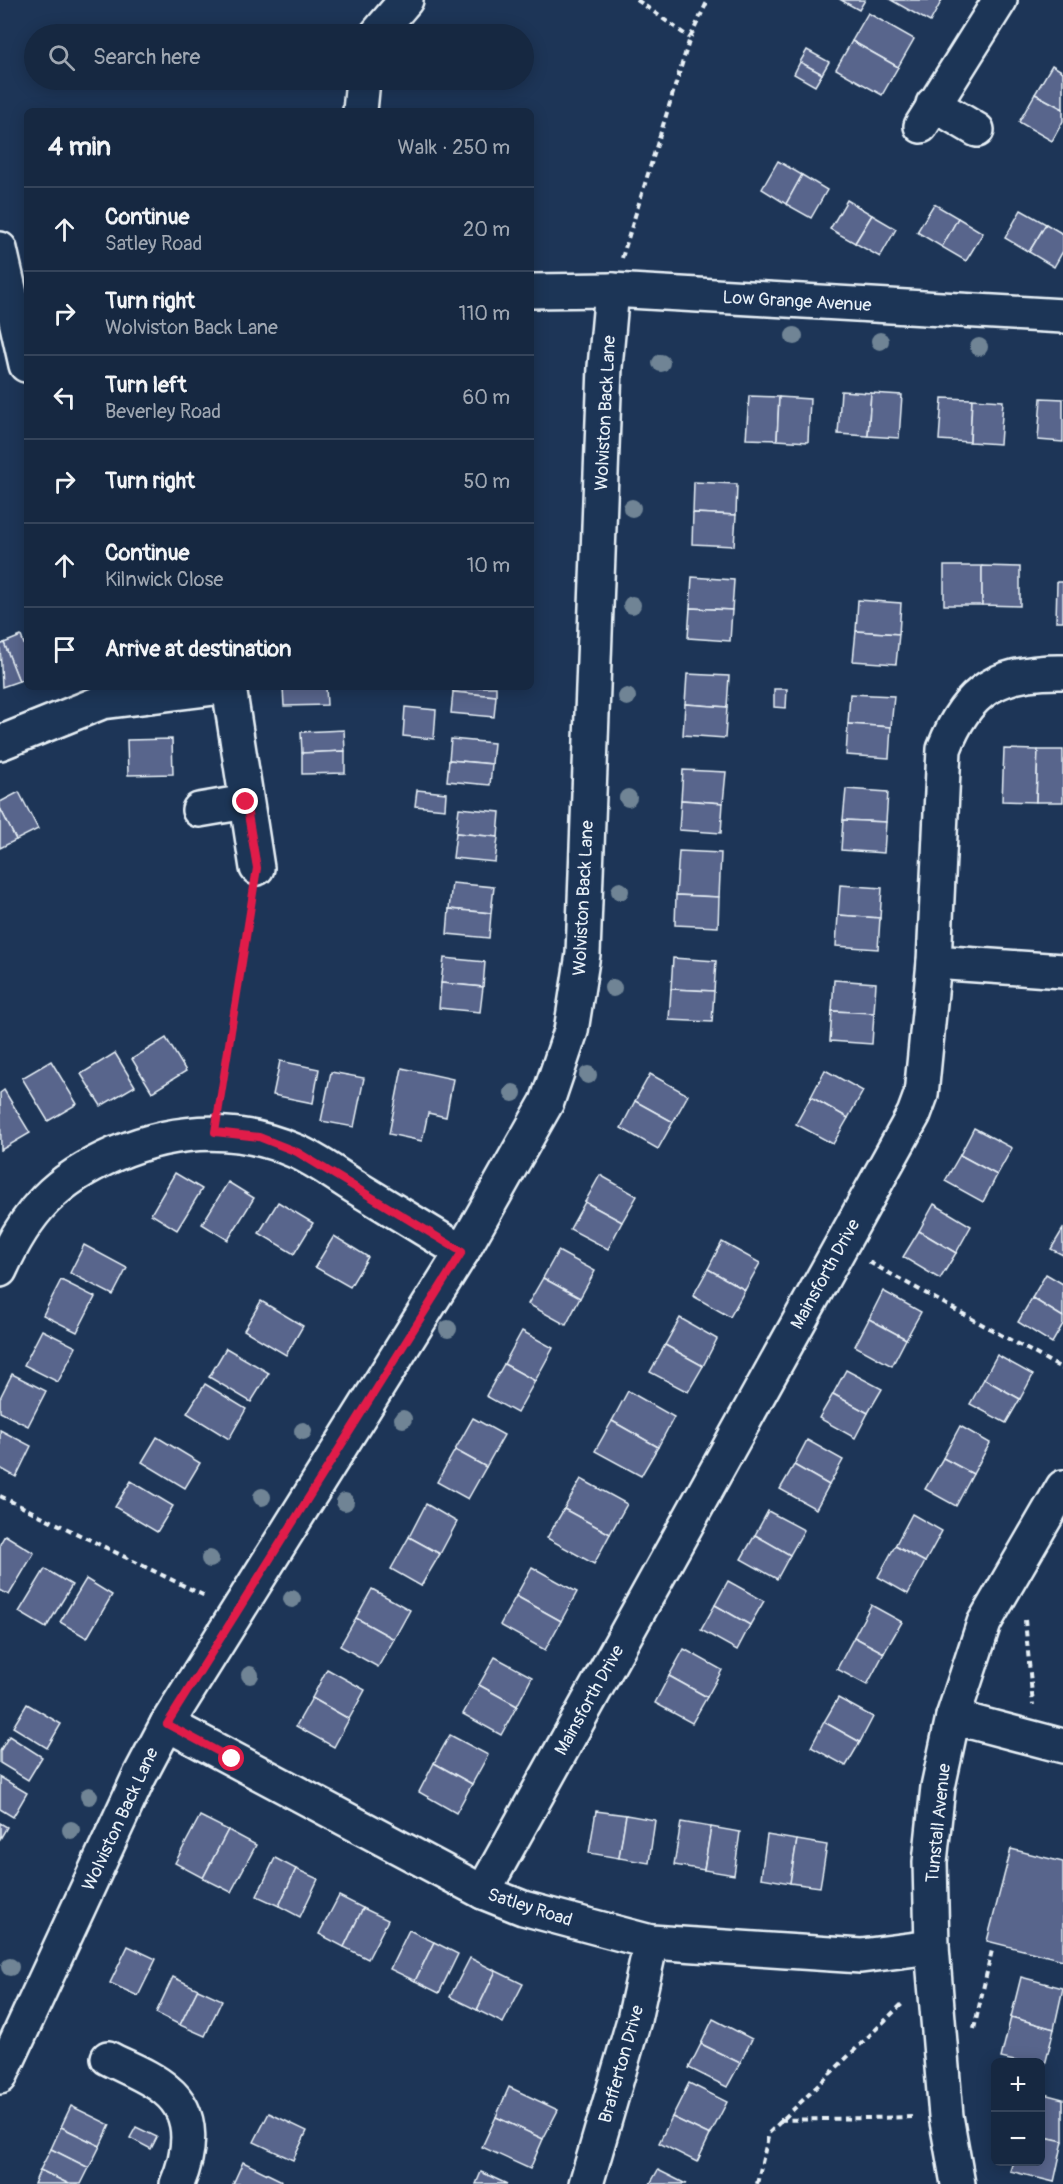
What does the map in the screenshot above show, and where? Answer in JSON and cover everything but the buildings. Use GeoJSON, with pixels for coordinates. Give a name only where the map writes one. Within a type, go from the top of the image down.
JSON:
{"type":"FeatureCollection","features":[{"type":"Feature","properties":{"kind":"street"},"geometry":{"type":"LineString","coordinates":[[386,24],[406,0]]}},
{"type":"Feature","properties":{"kind":"street"},"geometry":{"type":"LineString","coordinates":[[977,130],[927,115],[1000,0]]}},
{"type":"Feature","properties":{"kind":"street"},"geometry":{"type":"LineString","coordinates":[[360,108],[362,90]]}},
{"type":"Feature","properties":{"kind":"street"},"geometry":{"type":"LineString","coordinates":[[0,249],[18,367]]}},
{"type":"Feature","properties":{"kind":"street","name":"Low Grange Avenue"},"geometry":{"type":"LineString","coordinates":[[534,291],[612,290],[1063,316]]}},
{"type":"Feature","properties":{"kind":"street","name":"Wolviston Back Lane"},"geometry":{"type":"LineString","coordinates":[[0,2077],[139,1777],[167,1724],[462,1252],[547,1102],[571,1032],[583,954],[605,367],[612,290]]}},
{"type":"Feature","properties":{"kind":"street","name":"Mainsforth Drive"},"geometry":{"type":"LineString","coordinates":[[483,1892],[921,1095],[934,962],[944,749],[955,721],[977,694],[1005,679],[1040,672],[1063,672]]}},
{"type":"Feature","properties":{"kind":"street"},"geometry":{"type":"LineString","coordinates":[[0,742],[102,702],[199,690]]}},
{"type":"Feature","properties":{"kind":"street"},"geometry":{"type":"LineString","coordinates":[[229,690],[257,868]]}},
{"type":"Feature","properties":{"kind":"street"},"geometry":{"type":"LineString","coordinates":[[200,810],[246,802]]}},
{"type":"Feature","properties":{"kind":"street"},"geometry":{"type":"LineString","coordinates":[[934,962],[1063,971]]}},
{"type":"Feature","properties":{"kind":"street"},"geometry":{"type":"LineString","coordinates":[[0,1270],[12,1244],[42,1200],[82,1168],[137,1145],[172,1134],[215,1132],[259,1137],[297,1152],[462,1252]]}},
{"type":"Feature","properties":{"kind":"street","name":"Tunstall Avenue"},"geometry":{"type":"LineString","coordinates":[[958,2184],[946,2116],[933,1960],[930,1862],[938,1787],[953,1717],[984,1623],[1063,1487]]}},
{"type":"Feature","properties":{"kind":"street"},"geometry":{"type":"LineString","coordinates":[[953,1717],[1050,1743]]}},
{"type":"Feature","properties":{"kind":"street","name":"Satley Road"},"geometry":{"type":"LineString","coordinates":[[167,1724],[483,1892],[523,1908],[651,1942],[933,1960]]}},
{"type":"Feature","properties":{"kind":"street","name":"Brafferton Drive"},"geometry":{"type":"LineString","coordinates":[[586,2184],[634,2020],[651,1942]]}},
{"type":"Feature","properties":{"kind":"street"},"geometry":{"type":"LineString","coordinates":[[108,2058],[166,2090],[182,2109],[189,2131],[186,2164],[177,2184]]}},
{"type":"Feature","properties":{"kind":"path"},"geometry":{"type":"LineString","coordinates":[[637,0],[690,38]]}},
{"type":"Feature","properties":{"kind":"path"},"geometry":{"type":"LineString","coordinates":[[612,290],[690,38],[708,0]]}},
{"type":"Feature","properties":{"kind":"path"},"geometry":{"type":"LineString","coordinates":[[215,1132],[257,868]]}},
{"type":"Feature","properties":{"kind":"path"},"geometry":{"type":"LineString","coordinates":[[840,1246],[1063,1369]]}},
{"type":"Feature","properties":{"kind":"path"},"geometry":{"type":"LineString","coordinates":[[0,1496],[236,1612]]}},
{"type":"Feature","properties":{"kind":"path"},"geometry":{"type":"LineString","coordinates":[[1024,1611],[1050,1743]]}},
{"type":"Feature","properties":{"kind":"path"},"geometry":{"type":"LineString","coordinates":[[973,2031],[992,1950]]}},
{"type":"Feature","properties":{"kind":"path"},"geometry":{"type":"LineString","coordinates":[[757,2184],[769,2133],[933,1960]]}},
{"type":"Feature","properties":{"kind":"path"},"geometry":{"type":"LineString","coordinates":[[780,2120],[946,2116]]}},
{"type":"Feature","properties":{"kind":"route"},"geometry":{"type":"LineString","coordinates":[[232,1759],[167,1724],[462,1252],[297,1152],[259,1137],[215,1132],[257,868],[246,802]]}}]}
